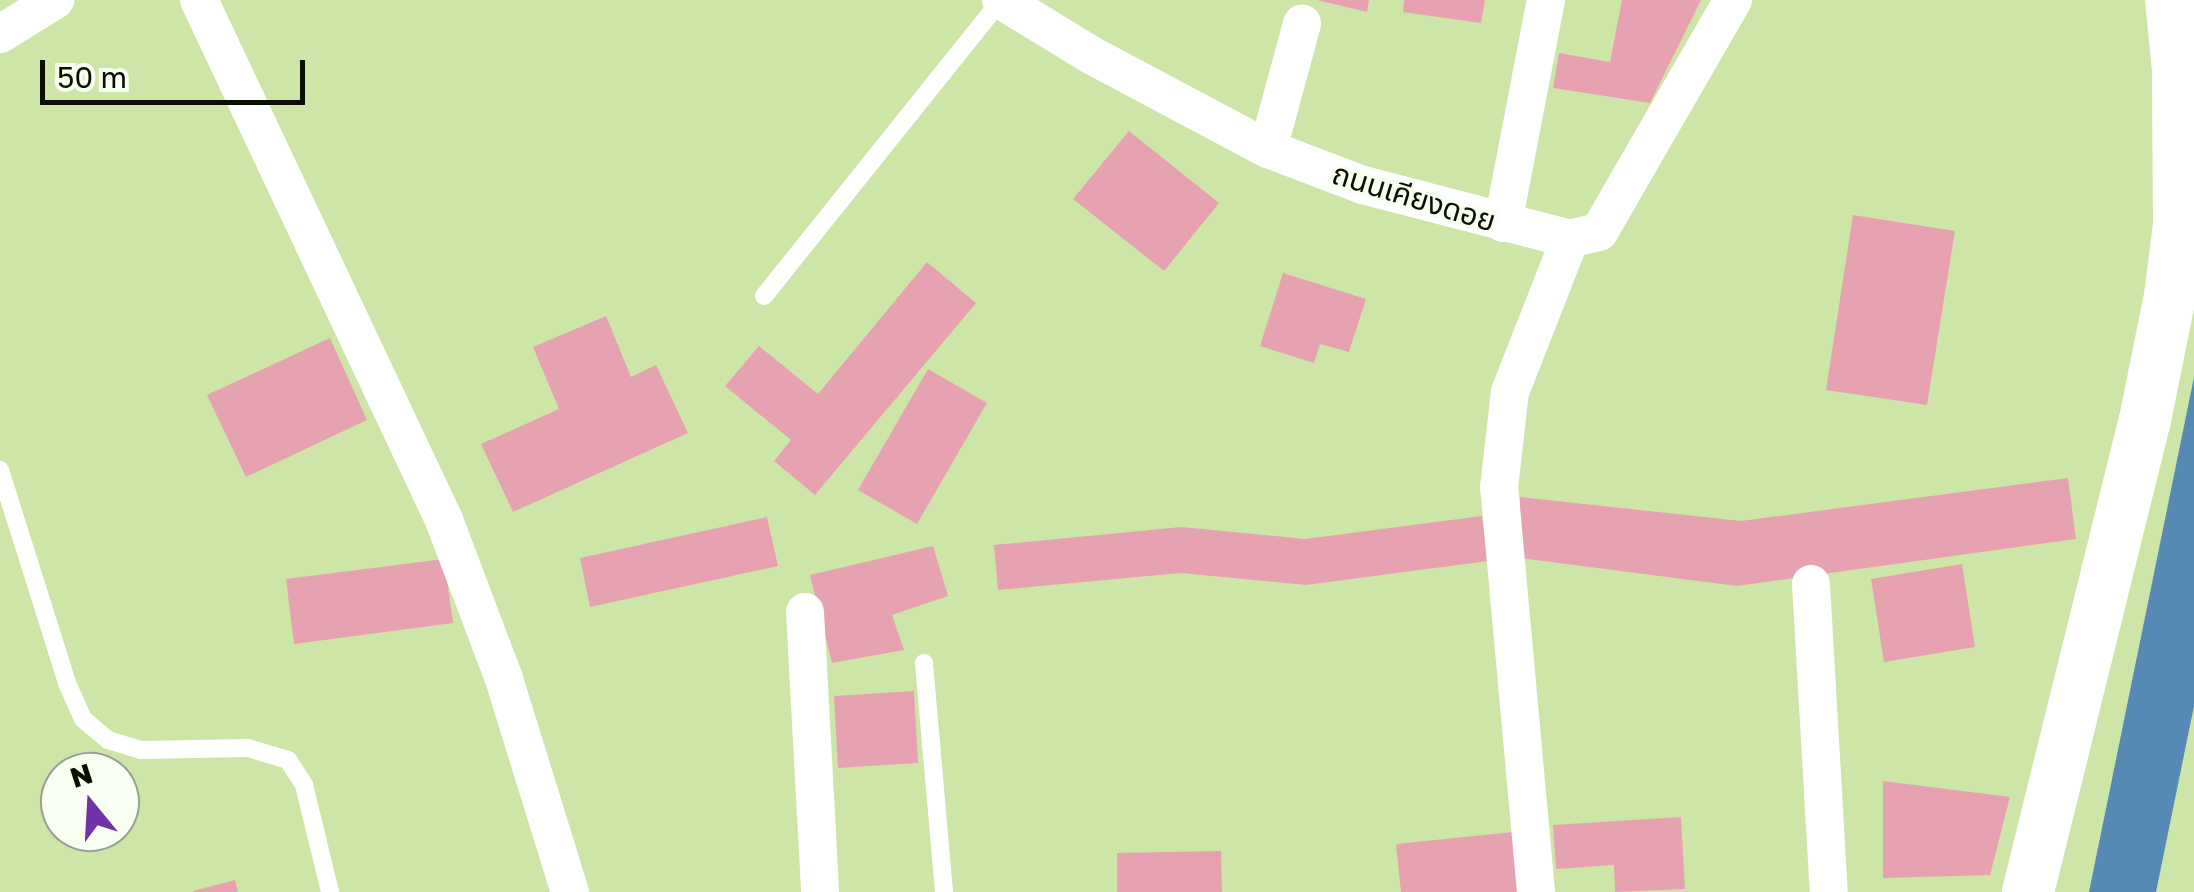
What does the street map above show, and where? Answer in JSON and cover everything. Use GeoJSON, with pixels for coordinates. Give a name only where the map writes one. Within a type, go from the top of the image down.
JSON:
{"type":"FeatureCollection","features":[{"type":"Feature","properties":{"kind":"main road"},"geometry":{"type":"LineString","coordinates":[[2028,892],[2145,420],[2170,296],[2179,225],[2178,70],[2171,0]]}},
{"type":"Feature","properties":{"kind":"street"},"geometry":{"type":"LineString","coordinates":[[0,34],[55,0]]}},
{"type":"Feature","properties":{"kind":"street"},"geometry":{"type":"LineString","coordinates":[[199,0],[444,520],[504,679],[570,892]]}},
{"type":"Feature","properties":{"kind":"street","name":"ถนนเคียงดอย"},"geometry":{"type":"LineString","coordinates":[[1001,0],[1091,56],[1268,149],[1362,184],[1570,239]]}},
{"type":"Feature","properties":{"kind":"street"},"geometry":{"type":"LineString","coordinates":[[1502,224],[1546,0]]}},
{"type":"Feature","properties":{"kind":"street"},"geometry":{"type":"LineString","coordinates":[[1536,892],[1500,488],[1510,392],[1570,239],[1599,232],[1733,0]]}},
{"type":"Feature","properties":{"kind":"street"},"geometry":{"type":"LineString","coordinates":[[1268,149],[1302,24]]}},
{"type":"Feature","properties":{"kind":"street"},"geometry":{"type":"LineString","coordinates":[[1811,584],[1829,892]]}},
{"type":"Feature","properties":{"kind":"street"},"geometry":{"type":"LineString","coordinates":[[805,612],[820,892]]}},
{"type":"Feature","properties":{"kind":"lane"},"geometry":{"type":"LineString","coordinates":[[764,296],[1001,0]]}},
{"type":"Feature","properties":{"kind":"lane"},"geometry":{"type":"LineString","coordinates":[[0,470],[82,719],[108,740],[141,750],[248,748],[288,760],[304,786],[330,892]]}},
{"type":"Feature","properties":{"kind":"lane"},"geometry":{"type":"LineString","coordinates":[[924,663],[944,892]]}},
{"type":"Feature","properties":{"kind":"water"},"geometry":{"type":"Polygon","coordinates":[[[2194,377],[2194,706],[2156,892],[2089,892],[2194,377]]]}},
{"type":"Feature","properties":{"kind":"building"},"geometry":{"type":"Polygon","coordinates":[[[1317,0],[1369,0],[1367,12],[1317,0]]]}},
{"type":"Feature","properties":{"kind":"building"},"geometry":{"type":"Polygon","coordinates":[[[1404,0],[1485,0],[1481,23],[1403,12],[1404,0]]]}},
{"type":"Feature","properties":{"kind":"building"},"geometry":{"type":"Polygon","coordinates":[[[1622,0],[1701,0],[1650,103],[1553,88],[1559,53],[1610,62],[1622,0]]]}},
{"type":"Feature","properties":{"kind":"building"},"geometry":{"type":"Polygon","coordinates":[[[1129,131],[1219,203],[1164,271],[1073,199],[1129,131]]]}},
{"type":"Feature","properties":{"kind":"building"},"geometry":{"type":"Polygon","coordinates":[[[1853,215],[1955,231],[1927,405],[1826,390],[1853,215]]]}},
{"type":"Feature","properties":{"kind":"building"},"geometry":{"type":"Polygon","coordinates":[[[927,262],[976,303],[815,495],[774,461],[791,440],[725,386],[759,346],[818,394],[927,262]]]}},
{"type":"Feature","properties":{"kind":"building"},"geometry":{"type":"Polygon","coordinates":[[[1283,273],[1366,299],[1349,352],[1320,344],[1314,363],[1260,346],[1283,273]]]}},
{"type":"Feature","properties":{"kind":"building"},"geometry":{"type":"Polygon","coordinates":[[[606,316],[631,377],[656,365],[688,433],[513,512],[481,444],[559,409],[533,347],[606,316]]]}},
{"type":"Feature","properties":{"kind":"building"},"geometry":{"type":"Polygon","coordinates":[[[330,338],[367,420],[246,477],[207,395],[330,338]]]}},
{"type":"Feature","properties":{"kind":"building"},"geometry":{"type":"Polygon","coordinates":[[[928,369],[987,403],[917,524],[858,490],[928,369]]]}},
{"type":"Feature","properties":{"kind":"building"},"geometry":{"type":"Polygon","coordinates":[[[2068,478],[2076,539],[1737,586],[1520,558],[1520,497],[1741,521],[2068,478]]]}},
{"type":"Feature","properties":{"kind":"building"},"geometry":{"type":"Polygon","coordinates":[[[1482,516],[1488,561],[1306,585],[1181,573],[998,590],[994,545],[1181,527],[1305,539],[1482,516]]]}},
{"type":"Feature","properties":{"kind":"building"},"geometry":{"type":"Polygon","coordinates":[[[767,517],[778,566],[590,607],[580,558],[767,517]]]}},
{"type":"Feature","properties":{"kind":"building"},"geometry":{"type":"Polygon","coordinates":[[[933,546],[948,596],[892,615],[904,650],[832,663],[810,575],[933,546]]]}},
{"type":"Feature","properties":{"kind":"building"},"geometry":{"type":"Polygon","coordinates":[[[444,559],[453,623],[294,644],[286,579],[444,559]]]}},
{"type":"Feature","properties":{"kind":"building"},"geometry":{"type":"Polygon","coordinates":[[[1962,564],[1975,647],[1884,662],[1871,579],[1962,564]]]}},
{"type":"Feature","properties":{"kind":"building"},"geometry":{"type":"Polygon","coordinates":[[[914,691],[918,763],[838,768],[834,696],[914,691]]]}},
{"type":"Feature","properties":{"kind":"building"},"geometry":{"type":"Polygon","coordinates":[[[1883,781],[2010,797],[1990,875],[1883,878],[1883,781]]]}},
{"type":"Feature","properties":{"kind":"building"},"geometry":{"type":"Polygon","coordinates":[[[1681,817],[1685,889],[1615,892],[1614,865],[1556,869],[1553,825],[1681,817]]]}},
{"type":"Feature","properties":{"kind":"building"},"geometry":{"type":"Polygon","coordinates":[[[1513,832],[1519,892],[1401,892],[1396,844],[1513,832]]]}},
{"type":"Feature","properties":{"kind":"building"},"geometry":{"type":"Polygon","coordinates":[[[1221,851],[1222,892],[1117,892],[1117,853],[1221,851]]]}},
{"type":"Feature","properties":{"kind":"building"},"geometry":{"type":"Polygon","coordinates":[[[235,880],[238,892],[193,892],[193,891],[235,880]]]}}]}
